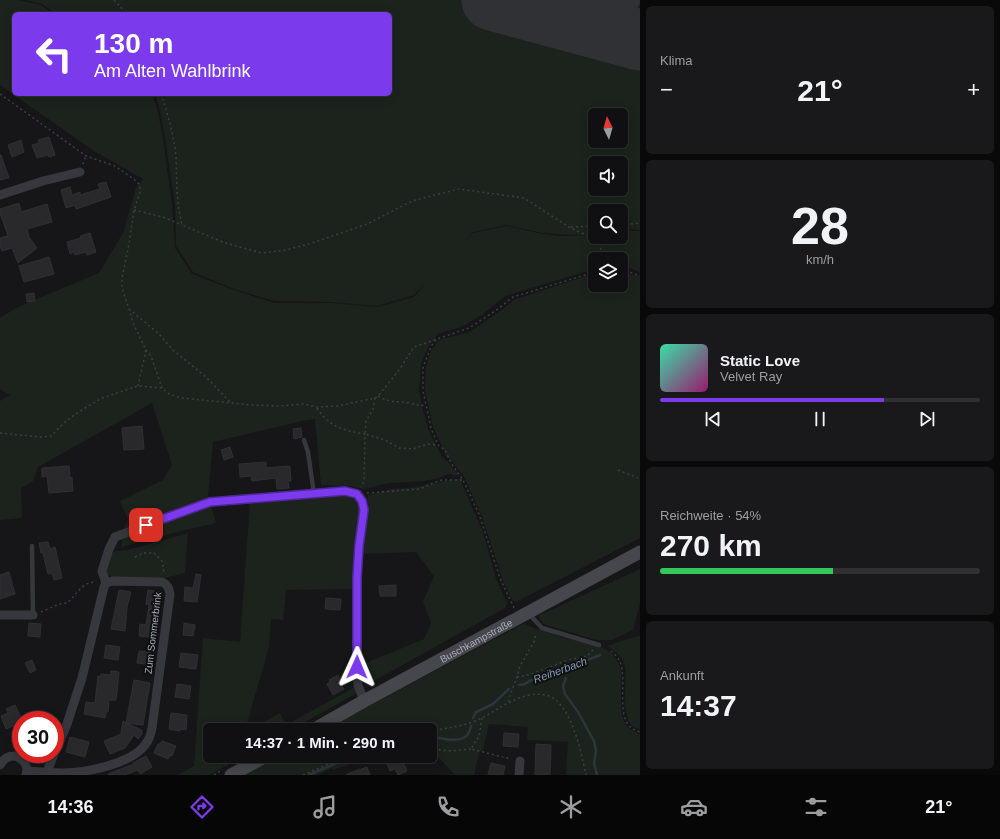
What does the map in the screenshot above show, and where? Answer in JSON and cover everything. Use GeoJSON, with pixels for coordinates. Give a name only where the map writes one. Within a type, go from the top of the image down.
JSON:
{"type":"FeatureCollection","features":[{"type":"Feature","properties":{"kind":"main road","name":"Buschkampstraße"},"geometry":{"type":"LineString","coordinates":[[326,723],[640,552]]}},
{"type":"Feature","properties":{"kind":"main road"},"geometry":{"type":"LineString","coordinates":[[232,775],[253,763]]}},
{"type":"Feature","properties":{"kind":"street"},"geometry":{"type":"LineString","coordinates":[[0,195],[43,181],[80,172]]}},
{"type":"Feature","properties":{"kind":"street"},"geometry":{"type":"LineString","coordinates":[[64,731],[82,678],[106,583],[102,571],[109,549],[115,537],[210,502],[345,491],[357,494],[362,501],[364,510],[359,546],[357,578],[357,676],[358,685],[364,701]]}},
{"type":"Feature","properties":{"kind":"street","name":"Zum Sommerbrink"},"geometry":{"type":"LineString","coordinates":[[27,773],[62,773],[99,768],[126,758],[137,752],[145,746],[149,738],[152,728],[170,588],[164,583],[113,581],[106,583]]}},
{"type":"Feature","properties":{"kind":"street"},"geometry":{"type":"LineString","coordinates":[[0,615],[33,615]]}},
{"type":"Feature","properties":{"kind":"street"},"geometry":{"type":"LineString","coordinates":[[1,759],[11,756],[20,758],[25,762],[27,773]]}},
{"type":"Feature","properties":{"kind":"street"},"geometry":{"type":"LineString","coordinates":[[519,775],[520,762]]}},
{"type":"Feature","properties":{"kind":"street"},"geometry":{"type":"LineString","coordinates":[[47,772],[51,763]]}},
{"type":"Feature","properties":{"kind":"lane"},"geometry":{"type":"LineString","coordinates":[[304,440],[308,452],[314,494]]}},
{"type":"Feature","properties":{"kind":"lane"},"geometry":{"type":"LineString","coordinates":[[32,546],[33,615]]}},
{"type":"Feature","properties":{"kind":"lane"},"geometry":{"type":"LineString","coordinates":[[528,612],[542,628],[599,645]]}},
{"type":"Feature","properties":{"kind":"path"},"geometry":{"type":"LineString","coordinates":[[114,0],[125,12]]}},
{"type":"Feature","properties":{"kind":"path"},"geometry":{"type":"LineString","coordinates":[[0,94],[86,156],[115,166],[135,180],[140,186],[140,192],[134,210],[122,278],[122,288],[133,323],[150,356],[162,388],[169,394],[181,398],[280,406],[303,404],[317,407],[338,406],[375,398],[399,370],[414,347],[469,328],[513,297],[588,274]]}},
{"type":"Feature","properties":{"kind":"path"},"geometry":{"type":"LineString","coordinates":[[162,96],[168,112],[176,156],[178,207],[182,225]]}},
{"type":"Feature","properties":{"kind":"path"},"geometry":{"type":"LineString","coordinates":[[134,210],[163,217],[225,244],[262,253],[286,250],[312,242],[367,224],[412,201],[459,189],[524,198],[569,227],[596,240],[602,252]]}},
{"type":"Feature","properties":{"kind":"path"},"geometry":{"type":"LineString","coordinates":[[628,224],[640,223]]}},
{"type":"Feature","properties":{"kind":"path"},"geometry":{"type":"LineString","coordinates":[[569,227],[588,226]]}},
{"type":"Feature","properties":{"kind":"path"},"geometry":{"type":"LineString","coordinates":[[628,272],[640,276]]}},
{"type":"Feature","properties":{"kind":"path"},"geometry":{"type":"LineString","coordinates":[[128,309],[158,333],[173,350],[206,377],[230,402]]}},
{"type":"Feature","properties":{"kind":"path"},"geometry":{"type":"LineString","coordinates":[[438,338],[432,345],[424,367],[423,390],[431,428],[438,445]]}},
{"type":"Feature","properties":{"kind":"path"},"geometry":{"type":"LineString","coordinates":[[138,386],[146,350]]}},
{"type":"Feature","properties":{"kind":"path"},"geometry":{"type":"LineString","coordinates":[[0,433],[41,437],[51,436],[67,420],[102,398],[138,386],[162,388]]}},
{"type":"Feature","properties":{"kind":"path"},"geometry":{"type":"LineString","coordinates":[[378,396],[384,400],[394,402],[409,403],[419,406],[426,405]]}},
{"type":"Feature","properties":{"kind":"path"},"geometry":{"type":"LineString","coordinates":[[357,494],[364,482],[364,434],[366,422],[373,409],[375,398]]}},
{"type":"Feature","properties":{"kind":"path"},"geometry":{"type":"LineString","coordinates":[[317,407],[323,417],[336,426],[352,432],[385,440],[399,448],[413,448],[427,444],[438,445],[445,450],[451,463],[463,480],[479,514],[500,578],[514,610]]}},
{"type":"Feature","properties":{"kind":"path"},"geometry":{"type":"LineString","coordinates":[[618,470],[640,479]]}},
{"type":"Feature","properties":{"kind":"path"},"geometry":{"type":"LineString","coordinates":[[357,494],[420,489],[442,480],[463,480]]}},
{"type":"Feature","properties":{"kind":"path"},"geometry":{"type":"LineString","coordinates":[[135,557],[150,552],[158,556],[162,561],[164,568],[164,583]]}},
{"type":"Feature","properties":{"kind":"path"},"geometry":{"type":"LineString","coordinates":[[33,615],[59,604],[67,603],[85,584],[90,582],[106,583]]}},
{"type":"Feature","properties":{"kind":"path"},"geometry":{"type":"LineString","coordinates":[[509,702],[520,666],[534,642],[538,624]]}},
{"type":"Feature","properties":{"kind":"path"},"geometry":{"type":"LineString","coordinates":[[517,678],[568,660],[587,656],[599,645]]}},
{"type":"Feature","properties":{"kind":"path"},"geometry":{"type":"LineString","coordinates":[[611,651],[618,657],[624,678],[623,709],[626,723],[635,731],[640,732]]}},
{"type":"Feature","properties":{"kind":"path"},"geometry":{"type":"LineString","coordinates":[[437,730],[468,724],[482,718],[509,702],[529,695],[547,696],[558,703],[572,725],[586,775]]}},
{"type":"Feature","properties":{"kind":"path"},"geometry":{"type":"LineString","coordinates":[[471,749],[479,736],[482,718]]}},
{"type":"Feature","properties":{"kind":"path"},"geometry":{"type":"LineString","coordinates":[[437,749],[448,751],[471,749],[520,762]]}},
{"type":"Feature","properties":{"kind":"path"},"geometry":{"type":"LineString","coordinates":[[303,775],[331,763]]}},
{"type":"Feature","properties":{"kind":"shaded area"},"geometry":{"type":"Polygon","coordinates":[[[0,0],[18,0],[41,5],[50,12],[12,12],[12,93],[0,85],[0,0]]]}},
{"type":"Feature","properties":{"kind":"shaded area"},"geometry":{"type":"Polygon","coordinates":[[[27,0],[640,0],[640,230],[628,229],[628,204],[588,204],[588,236],[543,233],[506,225],[473,232],[460,247],[473,233],[507,226],[542,234],[560,236],[588,236],[588,244],[628,244],[628,231],[640,231],[640,272],[628,268],[628,252],[588,252],[588,271],[505,296],[483,314],[461,327],[439,333],[428,347],[421,364],[419,391],[428,429],[442,457],[450,464],[459,476],[448,474],[439,478],[424,481],[389,483],[364,489],[350,486],[321,485],[315,419],[302,421],[213,442],[208,496],[216,523],[121,547],[125,525],[128,520],[120,501],[163,480],[172,465],[152,403],[38,467],[33,481],[21,488],[22,518],[0,520],[0,401],[10,395],[0,389],[0,318],[16,308],[99,273],[123,233],[136,188],[143,179],[94,151],[16,96],[153,96],[157,108],[163,138],[172,205],[175,248],[192,274],[237,291],[274,303],[331,303],[377,307],[414,297],[428,281],[414,295],[377,306],[331,302],[275,301],[237,290],[193,272],[176,246],[175,206],[165,138],[156,96],[392,96],[392,12],[54,12],[42,4],[27,0]]]}},
{"type":"Feature","properties":{"kind":"shaded area"},"geometry":{"type":"Polygon","coordinates":[[[628,273],[640,276],[640,538],[516,602],[512,600],[502,578],[481,514],[463,475],[446,455],[433,427],[425,390],[426,367],[431,351],[439,340],[470,332],[514,300],[588,275],[588,292],[628,292],[628,273]]]}},
{"type":"Feature","properties":{"kind":"shaded area"},"geometry":{"type":"Polygon","coordinates":[[[460,479],[483,532],[496,579],[507,603],[505,608],[370,683],[361,678],[361,665],[424,639],[431,623],[423,602],[434,576],[416,552],[363,554],[368,495],[391,489],[412,488],[448,480],[460,479]]]}},
{"type":"Feature","properties":{"kind":"shaded area"},"geometry":{"type":"Polygon","coordinates":[[[348,494],[355,498],[360,507],[354,589],[286,590],[283,620],[271,619],[269,647],[247,723],[203,723],[203,763],[231,763],[209,775],[178,775],[194,766],[203,638],[240,642],[250,502],[348,494]]]}},
{"type":"Feature","properties":{"kind":"shaded area"},"geometry":{"type":"Polygon","coordinates":[[[188,533],[185,573],[165,578],[112,577],[106,573],[110,554],[116,551],[128,550],[188,533]]]}},
{"type":"Feature","properties":{"kind":"shaded area"},"geometry":{"type":"Polygon","coordinates":[[[640,569],[640,603],[633,630],[611,640],[597,640],[543,624],[538,616],[640,569]]]}},
{"type":"Feature","properties":{"kind":"shaded area"},"geometry":{"type":"Polygon","coordinates":[[[523,624],[561,637],[598,645],[610,652],[615,657],[620,666],[621,700],[624,721],[630,729],[640,734],[640,775],[566,775],[568,742],[527,740],[528,727],[489,724],[483,750],[479,753],[474,775],[455,775],[437,758],[437,723],[337,723],[523,624]]]}},
{"type":"Feature","properties":{"kind":"shaded area"},"geometry":{"type":"Polygon","coordinates":[[[640,636],[640,729],[633,726],[628,719],[626,711],[624,663],[617,653],[607,646],[640,636]]]}},
{"type":"Feature","properties":{"kind":"shaded area"},"geometry":{"type":"Polygon","coordinates":[[[357,686],[357,693],[303,723],[290,723],[357,686]]]}},
{"type":"Feature","properties":{"kind":"shaded area"},"geometry":{"type":"Polygon","coordinates":[[[280,713],[285,723],[262,723],[280,713]]]}},
{"type":"Feature","properties":{"kind":"shaded area"},"geometry":{"type":"Polygon","coordinates":[[[264,763],[353,763],[333,770],[332,768],[318,775],[243,775],[264,763]]]}},
{"type":"Feature","properties":{"kind":"building"},"geometry":{"type":"Polygon","coordinates":[[[49,137],[55,155],[37,158],[32,145],[39,143],[38,140],[49,137]]]}},
{"type":"Feature","properties":{"kind":"building"},"geometry":{"type":"Polygon","coordinates":[[[21,140],[24,152],[12,157],[8,145],[21,140]]]}},
{"type":"Feature","properties":{"kind":"building"},"geometry":{"type":"Polygon","coordinates":[[[0,155],[9,178],[0,180],[0,155]]]}},
{"type":"Feature","properties":{"kind":"building"},"geometry":{"type":"Polygon","coordinates":[[[106,182],[111,197],[76,209],[75,205],[66,208],[61,190],[70,187],[72,195],[80,192],[80,195],[100,189],[98,184],[106,182]]]}},
{"type":"Feature","properties":{"kind":"building"},"geometry":{"type":"Polygon","coordinates":[[[19,203],[21,212],[47,204],[52,222],[27,229],[29,237],[37,248],[18,263],[12,248],[2,251],[0,246],[0,238],[8,236],[0,209],[19,203]]]}},
{"type":"Feature","properties":{"kind":"building"},"geometry":{"type":"Polygon","coordinates":[[[90,233],[96,252],[87,255],[86,252],[75,255],[74,252],[70,254],[67,242],[81,238],[80,236],[90,233]]]}},
{"type":"Feature","properties":{"kind":"building"},"geometry":{"type":"Polygon","coordinates":[[[49,257],[54,274],[24,282],[19,266],[49,257]]]}},
{"type":"Feature","properties":{"kind":"building"},"geometry":{"type":"Polygon","coordinates":[[[34,293],[35,301],[27,302],[26,294],[34,293]]]}},
{"type":"Feature","properties":{"kind":"building"},"geometry":{"type":"Polygon","coordinates":[[[142,426],[144,449],[124,450],[122,428],[142,426]]]}},
{"type":"Feature","properties":{"kind":"building"},"geometry":{"type":"Polygon","coordinates":[[[301,428],[302,437],[294,439],[293,429],[301,428]]]}},
{"type":"Feature","properties":{"kind":"building"},"geometry":{"type":"Polygon","coordinates":[[[230,447],[233,457],[224,460],[221,450],[230,447]]]}},
{"type":"Feature","properties":{"kind":"building"},"geometry":{"type":"Polygon","coordinates":[[[266,462],[266,468],[290,466],[291,481],[288,481],[289,488],[277,489],[276,478],[252,481],[251,476],[240,477],[239,464],[266,462]]]}},
{"type":"Feature","properties":{"kind":"building"},"geometry":{"type":"Polygon","coordinates":[[[69,466],[70,478],[72,477],[73,491],[49,493],[47,476],[42,477],[42,468],[69,466]]]}},
{"type":"Feature","properties":{"kind":"building"},"geometry":{"type":"Polygon","coordinates":[[[48,542],[50,549],[55,547],[62,578],[54,580],[52,573],[48,574],[39,543],[48,542]]]}},
{"type":"Feature","properties":{"kind":"building"},"geometry":{"type":"Polygon","coordinates":[[[9,572],[15,594],[0,599],[0,575],[9,572]]]}},
{"type":"Feature","properties":{"kind":"building"},"geometry":{"type":"Polygon","coordinates":[[[196,574],[201,575],[197,602],[184,601],[185,587],[193,588],[196,574]]]}},
{"type":"Feature","properties":{"kind":"building"},"geometry":{"type":"Polygon","coordinates":[[[396,585],[396,596],[380,596],[379,586],[396,585]]]}},
{"type":"Feature","properties":{"kind":"building"},"geometry":{"type":"Polygon","coordinates":[[[119,590],[131,592],[127,607],[125,631],[111,629],[119,590]]]}},
{"type":"Feature","properties":{"kind":"building"},"geometry":{"type":"Polygon","coordinates":[[[148,590],[162,592],[160,606],[157,606],[154,626],[154,631],[157,631],[156,638],[139,636],[140,624],[146,625],[149,605],[146,604],[148,590]]]}},
{"type":"Feature","properties":{"kind":"building"},"geometry":{"type":"Polygon","coordinates":[[[326,598],[341,599],[340,610],[325,609],[326,598]]]}},
{"type":"Feature","properties":{"kind":"building"},"geometry":{"type":"Polygon","coordinates":[[[29,623],[41,624],[40,637],[28,636],[29,623]]]}},
{"type":"Feature","properties":{"kind":"building"},"geometry":{"type":"Polygon","coordinates":[[[184,623],[195,625],[193,636],[183,635],[184,623]]]}},
{"type":"Feature","properties":{"kind":"building"},"geometry":{"type":"Polygon","coordinates":[[[106,645],[120,647],[118,660],[104,658],[106,645]]]}},
{"type":"Feature","properties":{"kind":"building"},"geometry":{"type":"Polygon","coordinates":[[[139,651],[154,653],[152,665],[137,663],[139,651]]]}},
{"type":"Feature","properties":{"kind":"building"},"geometry":{"type":"Polygon","coordinates":[[[181,653],[198,655],[196,669],[179,667],[181,653]]]}},
{"type":"Feature","properties":{"kind":"building"},"geometry":{"type":"Polygon","coordinates":[[[32,660],[36,670],[30,673],[25,663],[32,660]]]}},
{"type":"Feature","properties":{"kind":"building"},"geometry":{"type":"Polygon","coordinates":[[[111,671],[119,672],[116,700],[109,700],[108,712],[106,712],[105,718],[84,714],[86,702],[95,702],[98,676],[101,677],[101,674],[111,675],[111,671]]]}},
{"type":"Feature","properties":{"kind":"building"},"geometry":{"type":"Polygon","coordinates":[[[338,675],[344,689],[333,695],[327,684],[330,682],[329,680],[338,675]]]}},
{"type":"Feature","properties":{"kind":"building"},"geometry":{"type":"Polygon","coordinates":[[[134,680],[150,683],[143,725],[126,723],[134,680]]]}},
{"type":"Feature","properties":{"kind":"building"},"geometry":{"type":"Polygon","coordinates":[[[177,684],[191,686],[189,699],[175,697],[177,684]]]}},
{"type":"Feature","properties":{"kind":"building"},"geometry":{"type":"Polygon","coordinates":[[[15,705],[18,711],[12,711],[12,726],[6,729],[1,716],[8,713],[6,709],[15,705]]]}},
{"type":"Feature","properties":{"kind":"building"},"geometry":{"type":"Polygon","coordinates":[[[171,713],[187,715],[186,730],[180,729],[180,731],[169,729],[171,713]]]}},
{"type":"Feature","properties":{"kind":"building"},"geometry":{"type":"Polygon","coordinates":[[[123,721],[142,730],[142,734],[138,739],[134,735],[125,748],[110,754],[104,741],[121,734],[123,721]]]}},
{"type":"Feature","properties":{"kind":"building"},"geometry":{"type":"Polygon","coordinates":[[[504,733],[519,734],[518,747],[503,746],[504,733]]]}},
{"type":"Feature","properties":{"kind":"building"},"geometry":{"type":"Polygon","coordinates":[[[70,737],[89,742],[85,757],[66,752],[70,737]]]}},
{"type":"Feature","properties":{"kind":"building"},"geometry":{"type":"Polygon","coordinates":[[[162,741],[176,746],[172,756],[170,755],[168,759],[154,753],[158,744],[162,741]]]}},
{"type":"Feature","properties":{"kind":"building"},"geometry":{"type":"Polygon","coordinates":[[[536,744],[551,745],[550,775],[535,775],[536,744]]]}},
{"type":"Feature","properties":{"kind":"building"},"geometry":{"type":"Polygon","coordinates":[[[146,756],[152,767],[140,774],[138,770],[125,775],[108,774],[134,764],[133,763],[146,756]]]}},
{"type":"Feature","properties":{"kind":"building"},"geometry":{"type":"Polygon","coordinates":[[[386,763],[404,763],[407,771],[398,775],[395,769],[390,771],[386,763]]]}},
{"type":"Feature","properties":{"kind":"building"},"geometry":{"type":"Polygon","coordinates":[[[491,763],[505,766],[503,775],[488,775],[491,763]]]}},
{"type":"Feature","properties":{"kind":"building"},"geometry":{"type":"Polygon","coordinates":[[[367,767],[370,775],[347,775],[347,774],[367,767]]]}},
{"type":"Feature","properties":{"kind":"waterway","name":"Reiherbach"},"geometry":{"type":"LineString","coordinates":[[519,685],[600,655]]}},
{"type":"Feature","properties":{"kind":"waterway"},"geometry":{"type":"LineString","coordinates":[[566,678],[563,686],[565,694],[578,712],[594,741],[596,751],[594,763],[597,775]]}},
{"type":"Feature","properties":{"kind":"waterway","name":"Reiherbach"},"geometry":{"type":"LineString","coordinates":[[473,718],[476,712],[493,704],[509,689]]}},
{"type":"Feature","properties":{"kind":"waterway","name":"Reiherbach"},"geometry":{"type":"LineString","coordinates":[[437,738],[448,740],[461,739],[467,735],[471,726]]}},
{"type":"Feature","properties":{"kind":"waterway","name":"Reiherbach"},"geometry":{"type":"LineString","coordinates":[[309,775],[337,763]]}},
{"type":"Feature","properties":{"kind":"taxiway"},"geometry":{"type":"LineString","coordinates":[[560,18],[569,19],[587,17],[628,0]]}},
{"type":"Feature","properties":{"kind":"taxiway"},"geometry":{"type":"LineString","coordinates":[[625,1],[617,11],[615,19],[616,24],[623,32],[635,39]]}},
{"type":"Feature","properties":{"kind":"runway"},"geometry":{"type":"LineString","coordinates":[[492,0],[640,40]]}},
{"type":"Feature","properties":{"kind":"route"},"geometry":{"type":"LineString","coordinates":[[146,525],[210,502],[345,491],[352,492],[360,496],[364,510],[359,546],[357,578],[357,667]]}}]}
